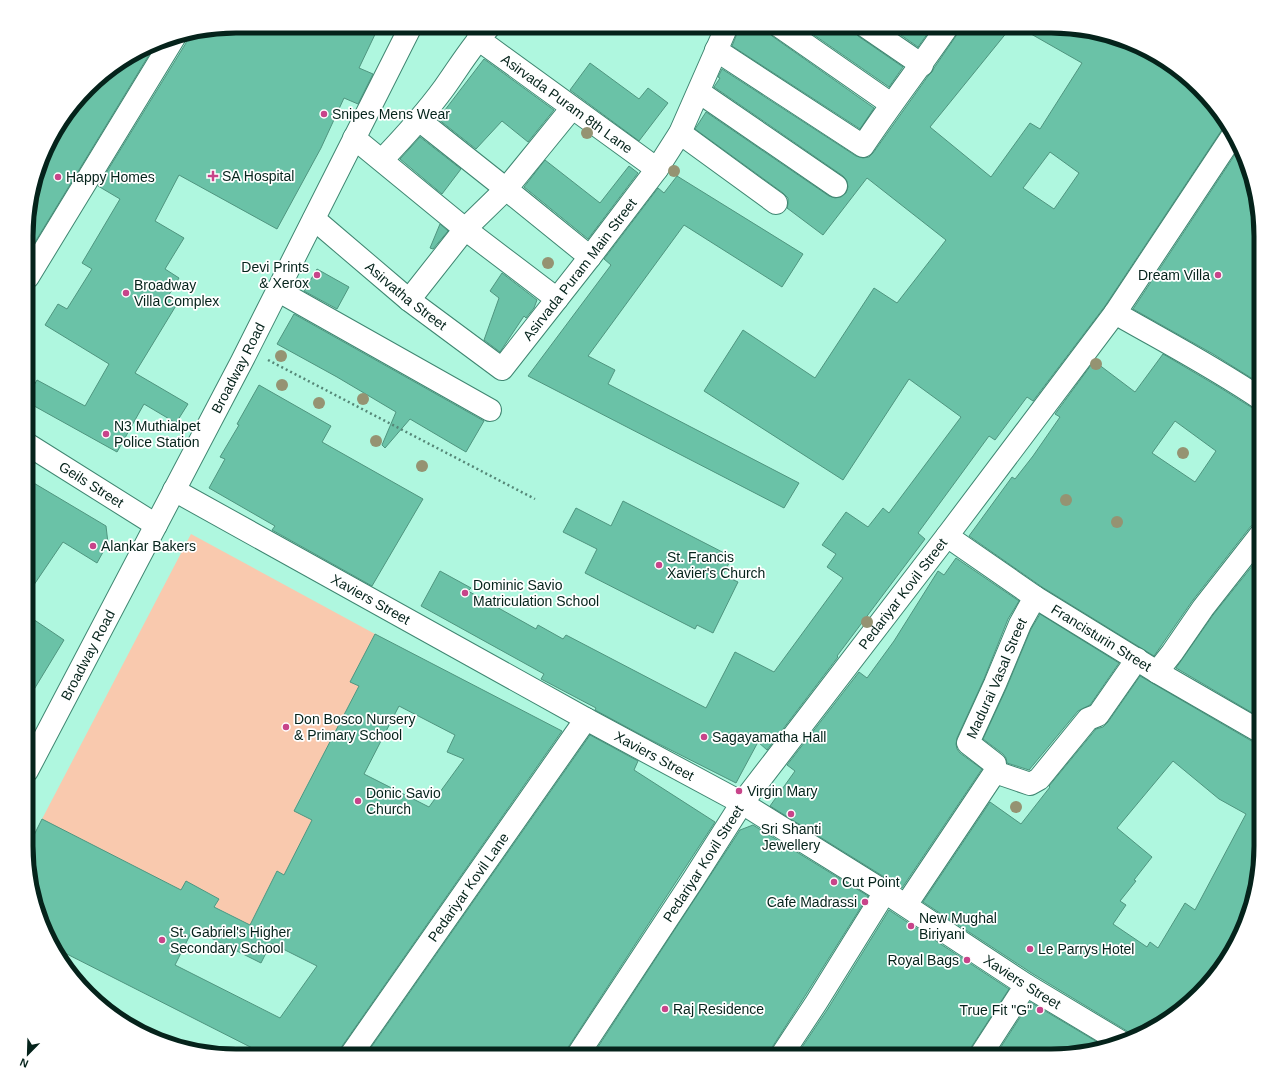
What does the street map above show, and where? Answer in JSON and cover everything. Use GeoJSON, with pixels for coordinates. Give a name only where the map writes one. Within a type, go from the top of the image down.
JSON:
{"type":"FeatureCollection","features":[{"type":"Feature","properties":{"kind":"street","name":"Broadway Road"},"geometry":{"type":"LineString","coordinates":[[33,760],[248,350],[407,33]]}},
{"type":"Feature","properties":{"kind":"street"},"geometry":{"type":"LineString","coordinates":[[382,160],[419,120],[484,33]]}},
{"type":"Feature","properties":{"kind":"street","name":"Asirvada Puram 8th Lane"},"geometry":{"type":"LineString","coordinates":[[484,33],[572,108],[657,169]]}},
{"type":"Feature","properties":{"kind":"street","name":"Asirvada Puram Main Street"},"geometry":{"type":"LineString","coordinates":[[502,369],[590,258],[657,169],[680,133],[724,33]]}},
{"type":"Feature","properties":{"kind":"street"},"geometry":{"type":"LineString","coordinates":[[789,33],[891,104]]}},
{"type":"Feature","properties":{"kind":"street"},"geometry":{"type":"LineString","coordinates":[[875,33],[922,65]]}},
{"type":"Feature","properties":{"kind":"street"},"geometry":{"type":"LineString","coordinates":[[716,50],[863,146],[891,104],[922,65],[943,33]]}},
{"type":"Feature","properties":{"kind":"street"},"geometry":{"type":"LineString","coordinates":[[33,269],[169,45]]}},
{"type":"Feature","properties":{"kind":"street"},"geometry":{"type":"LineString","coordinates":[[699,92],[836,186]]}},
{"type":"Feature","properties":{"kind":"street"},"geometry":{"type":"LineString","coordinates":[[409,300],[465,229],[506,189],[572,108]]}},
{"type":"Feature","properties":{"kind":"street"},"geometry":{"type":"LineString","coordinates":[[419,120],[590,258]]}},
{"type":"Feature","properties":{"kind":"street"},"geometry":{"type":"LineString","coordinates":[[680,133],[776,203]]}},
{"type":"Feature","properties":{"kind":"street"},"geometry":{"type":"LineString","coordinates":[[354,138],[465,229],[557,299]]}},
{"type":"Feature","properties":{"kind":"street","name":"Pedariyar Kovil Street"},"geometry":{"type":"LineString","coordinates":[[583,1049],[742,803],[947,536],[1115,313],[1230,140]]}},
{"type":"Feature","properties":{"kind":"street","name":"Asirvatha Street"},"geometry":{"type":"LineString","coordinates":[[314,219],[409,300],[502,369]]}},
{"type":"Feature","properties":{"kind":"street"},"geometry":{"type":"LineString","coordinates":[[277,290],[490,410]]}},
{"type":"Feature","properties":{"kind":"street"},"geometry":{"type":"LineString","coordinates":[[1115,313],[1190,355],[1254,395]]}},
{"type":"Feature","properties":{"kind":"street","name":"Geils Street"},"geometry":{"type":"LineString","coordinates":[[33,448],[156,525]]}},
{"type":"Feature","properties":{"kind":"street","name":"Xaviers Street"},"geometry":{"type":"LineString","coordinates":[[174,490],[586,719],[742,803],[885,892],[1026,985],[1115,1038]]}},
{"type":"Feature","properties":{"kind":"street","name":"Francisturin Street"},"geometry":{"type":"LineString","coordinates":[[947,536],[1035,597],[1157,672],[1254,728]]}},
{"type":"Feature","properties":{"kind":"street"},"geometry":{"type":"LineString","coordinates":[[1157,672],[1203,608],[1254,543]]}},
{"type":"Feature","properties":{"kind":"street","name":"Madurai Vasal Street"},"geometry":{"type":"LineString","coordinates":[[995,772],[995,764],[968,743],[1020,624],[1035,597]]}},
{"type":"Feature","properties":{"kind":"street"},"geometry":{"type":"LineString","coordinates":[[906,906],[995,772],[1030,784],[1039,779],[1088,719],[1098,715],[1137,659]]}},
{"type":"Feature","properties":{"kind":"street","name":"Pedariyar Kovil Lane"},"geometry":{"type":"LineString","coordinates":[[355,1049],[586,719]]}},
{"type":"Feature","properties":{"kind":"street"},"geometry":{"type":"LineString","coordinates":[[786,1049],[885,892]]}},
{"type":"Feature","properties":{"kind":"street"},"geometry":{"type":"LineString","coordinates":[[985,1049],[1026,985]]}},
{"type":"Feature","properties":{"kind":"path"},"geometry":{"type":"LineString","coordinates":[[248,350],[535,499]]}},
{"type":"Feature","properties":{"kind":"shaded area","name":"Don Bosco Nursery & Primary School"},"geometry":{"type":"Polygon","coordinates":[[[191,534],[375,634],[350,682],[359,686],[294,810],[312,820],[284,875],[277,871],[250,925],[215,907],[219,899],[186,881],[181,890],[42,819],[191,534]]]}},
{"type":"Feature","properties":{"kind":"building"},"geometry":{"type":"Polygon","coordinates":[[[223,33],[376,33],[359,68],[373,74],[358,104],[344,98],[321,148],[277,229],[179,175],[155,221],[184,238],[165,269],[179,278],[167,298],[177,304],[135,373],[188,404],[176,423],[144,404],[117,452],[33,405],[33,387],[37,380],[85,406],[109,364],[45,325],[58,304],[67,309],[92,269],[82,263],[120,199],[98,186],[186,43],[186,39],[223,33]]]}},
{"type":"Feature","properties":{"kind":"building"},"geometry":{"type":"Polygon","coordinates":[[[737,33],[769,33],[874,108],[860,129],[732,46],[737,33]]]}},
{"type":"Feature","properties":{"kind":"building"},"geometry":{"type":"Polygon","coordinates":[[[811,33],[855,33],[903,67],[889,87],[811,33]]]}},
{"type":"Feature","properties":{"kind":"building"},"geometry":{"type":"Polygon","coordinates":[[[898,33],[928,33],[918,47],[898,33]]]}},
{"type":"Feature","properties":{"kind":"building"},"geometry":{"type":"Polygon","coordinates":[[[958,33],[1006,33],[930,127],[991,177],[1030,123],[1040,129],[1082,63],[1029,33],[1064,33],[1103,40],[1129,48],[1164,67],[1185,83],[1204,102],[1223,128],[1105,306],[1033,401],[1027,397],[995,440],[989,436],[918,533],[925,539],[767,750],[758,742],[736,783],[595,710],[596,708],[541,679],[544,674],[421,606],[440,571],[471,588],[468,591],[536,629],[538,625],[563,639],[566,635],[706,708],[735,652],[774,672],[843,578],[827,567],[836,554],[822,545],[846,512],[868,527],[883,508],[889,513],[961,417],[909,379],[843,480],[704,391],[743,330],[815,378],[874,288],[897,303],[946,240],[867,178],[823,235],[787,208],[788,198],[783,193],[695,129],[706,112],[829,196],[835,198],[841,197],[846,193],[848,187],[847,181],[843,176],[714,87],[720,78],[718,77],[722,69],[856,156],[863,158],[869,157],[873,153],[958,33]],[[1050,152],[1023,188],[1054,209],[1079,173],[1050,152]]]}},
{"type":"Feature","properties":{"kind":"building"},"geometry":{"type":"Polygon","coordinates":[[[151,51],[33,245],[33,223],[40,184],[48,158],[67,123],[83,102],[102,83],[123,67],[151,51]]]}},
{"type":"Feature","properties":{"kind":"building"},"geometry":{"type":"Polygon","coordinates":[[[484,59],[554,110],[528,142],[502,121],[476,149],[438,119],[484,59]]]}},
{"type":"Feature","properties":{"kind":"building"},"geometry":{"type":"Polygon","coordinates":[[[590,63],[639,99],[648,88],[668,103],[639,141],[570,90],[590,63]]]}},
{"type":"Feature","properties":{"kind":"building"},"geometry":{"type":"Polygon","coordinates":[[[420,137],[461,169],[442,194],[400,159],[420,137]]]}},
{"type":"Feature","properties":{"kind":"building"},"geometry":{"type":"Polygon","coordinates":[[[1236,153],[1247,184],[1254,223],[1254,380],[1213,354],[1133,309],[1236,153]]]}},
{"type":"Feature","properties":{"kind":"building"},"geometry":{"type":"Polygon","coordinates":[[[545,160],[600,203],[629,166],[638,173],[588,239],[524,187],[545,160]]]}},
{"type":"Feature","properties":{"kind":"building"},"geometry":{"type":"Polygon","coordinates":[[[677,176],[803,254],[782,287],[684,225],[588,356],[615,370],[608,384],[799,483],[784,508],[528,376],[611,265],[604,259],[658,188],[664,193],[677,176]]]}},
{"type":"Feature","properties":{"kind":"building"},"geometry":{"type":"Polygon","coordinates":[[[440,224],[448,231],[433,249],[430,248],[440,224]]]}},
{"type":"Feature","properties":{"kind":"building"},"geometry":{"type":"Polygon","coordinates":[[[317,269],[349,287],[337,309],[304,291],[317,269]]]}},
{"type":"Feature","properties":{"kind":"building"},"geometry":{"type":"Polygon","coordinates":[[[502,273],[537,300],[534,308],[526,318],[524,316],[500,352],[484,340],[499,298],[490,291],[502,273]]]}},
{"type":"Feature","properties":{"kind":"building"},"geometry":{"type":"Polygon","coordinates":[[[294,314],[484,421],[466,452],[410,419],[385,448],[382,445],[396,412],[277,344],[294,314]]]}},
{"type":"Feature","properties":{"kind":"building"},"geometry":{"type":"Polygon","coordinates":[[[1163,354],[1254,409],[1254,524],[1251,526],[1193,600],[1154,656],[1042,587],[969,536],[1012,477],[1015,479],[1033,456],[1060,417],[1055,414],[1094,361],[1135,392],[1163,354]],[[1175,421],[1152,453],[1195,482],[1216,451],[1175,421]]]}},
{"type":"Feature","properties":{"kind":"building"},"geometry":{"type":"Polygon","coordinates":[[[259,385],[331,426],[322,442],[423,499],[372,586],[272,530],[275,526],[209,488],[225,459],[220,457],[239,425],[237,424],[259,385]]]}},
{"type":"Feature","properties":{"kind":"building"},"geometry":{"type":"Polygon","coordinates":[[[33,483],[106,526],[108,543],[97,563],[63,542],[33,586],[33,483]]]}},
{"type":"Feature","properties":{"kind":"building","name":"St. Francis Xavier's Church"},"geometry":{"type":"Polygon","coordinates":[[[623,501],[732,557],[723,575],[738,582],[713,633],[697,625],[695,629],[585,573],[597,549],[563,532],[576,508],[611,526],[623,501]]]}},
{"type":"Feature","properties":{"kind":"building"},"geometry":{"type":"Polygon","coordinates":[[[956,558],[1019,601],[1008,619],[984,679],[957,738],[957,749],[960,753],[982,769],[902,888],[770,806],[795,771],[787,765],[859,672],[867,678],[894,641],[938,571],[944,575],[956,558]]]}},
{"type":"Feature","properties":{"kind":"building"},"geometry":{"type":"Polygon","coordinates":[[[1254,564],[1254,714],[1176,668],[1213,615],[1254,564]]]}},
{"type":"Feature","properties":{"kind":"building"},"geometry":{"type":"Polygon","coordinates":[[[1040,614],[1119,663],[1090,705],[1078,711],[1029,770],[1007,763],[1003,754],[983,739],[1031,629],[1040,614]]]}},
{"type":"Feature","properties":{"kind":"building"},"geometry":{"type":"Polygon","coordinates":[[[33,619],[64,640],[33,691],[33,619]]]}},
{"type":"Feature","properties":{"kind":"building"},"geometry":{"type":"Polygon","coordinates":[[[375,634],[562,731],[340,1049],[254,1049],[63,952],[48,924],[37,885],[33,859],[33,837],[42,819],[181,890],[186,881],[219,899],[214,907],[250,925],[277,871],[284,875],[312,820],[294,811],[359,686],[350,682],[375,634]],[[399,706],[364,774],[429,807],[464,759],[447,752],[455,735],[399,706]],[[193,929],[175,965],[280,1018],[317,966],[271,943],[261,963],[193,929]]]}},
{"type":"Feature","properties":{"kind":"building"},"geometry":{"type":"Polygon","coordinates":[[[1140,676],[1254,742],[1254,859],[1247,898],[1239,924],[1220,959],[1204,980],[1185,999],[1164,1015],[1130,1034],[1033,974],[923,902],[990,802],[1021,824],[1050,787],[1049,786],[1096,729],[1103,727],[1140,676]],[[1173,761],[1117,828],[1152,857],[1120,901],[1126,905],[1113,924],[1147,947],[1150,942],[1158,948],[1185,903],[1195,910],[1246,814],[1219,799],[1173,761]]]}},
{"type":"Feature","properties":{"kind":"building"},"geometry":{"type":"Polygon","coordinates":[[[590,735],[638,761],[634,770],[715,822],[567,1049],[370,1049],[590,735]]]}},
{"type":"Feature","properties":{"kind":"building"},"geometry":{"type":"Polygon","coordinates":[[[753,825],[868,896],[771,1049],[597,1049],[740,830],[753,825]]]}},
{"type":"Feature","properties":{"kind":"building"},"geometry":{"type":"Polygon","coordinates":[[[889,910],[1009,989],[970,1049],[801,1049],[827,1010],[889,910]]]}},
{"type":"Feature","properties":{"kind":"building"},"geometry":{"type":"Polygon","coordinates":[[[1030,1002],[1099,1043],[1064,1049],[1000,1049],[1030,1002]]]}},
{"type":"Feature","properties":{"kind":"place","name":"Snipes Mens Wear"},"geometry":{"type":"Point","coordinates":[324,114]}},
{"type":"Feature","properties":{"kind":"place","name":"SA Hospital"},"geometry":{"type":"Point","coordinates":[213,176]}},
{"type":"Feature","properties":{"kind":"place","name":"Happy Homes"},"geometry":{"type":"Point","coordinates":[58,177]}},
{"type":"Feature","properties":{"kind":"place","name":"Devi Prints & Xerox"},"geometry":{"type":"Point","coordinates":[317,275]}},
{"type":"Feature","properties":{"kind":"place","name":"Dream Villa"},"geometry":{"type":"Point","coordinates":[1218,275]}},
{"type":"Feature","properties":{"kind":"place","name":"Broadway Villa Complex"},"geometry":{"type":"Point","coordinates":[126,293]}},
{"type":"Feature","properties":{"kind":"place","name":"N3 Muthialpet Police Station"},"geometry":{"type":"Point","coordinates":[106,434]}},
{"type":"Feature","properties":{"kind":"place","name":"Alankar Bakers"},"geometry":{"type":"Point","coordinates":[93,546]}},
{"type":"Feature","properties":{"kind":"place","name":"St. Francis Xavier's Church"},"geometry":{"type":"Point","coordinates":[659,565]}},
{"type":"Feature","properties":{"kind":"place","name":"Dominic Savio Matriculation School"},"geometry":{"type":"Point","coordinates":[465,593]}},
{"type":"Feature","properties":{"kind":"place","name":"Don Bosco Nursery & Primary School"},"geometry":{"type":"Point","coordinates":[286,727]}},
{"type":"Feature","properties":{"kind":"place","name":"Sagayamatha Hall"},"geometry":{"type":"Point","coordinates":[704,737]}},
{"type":"Feature","properties":{"kind":"place","name":"Virgin Mary"},"geometry":{"type":"Point","coordinates":[739,791]}},
{"type":"Feature","properties":{"kind":"place","name":"Donic Savio Church"},"geometry":{"type":"Point","coordinates":[358,801]}},
{"type":"Feature","properties":{"kind":"place","name":"Sri Shanti Jewellery"},"geometry":{"type":"Point","coordinates":[791,814]}},
{"type":"Feature","properties":{"kind":"place","name":"Cut Point"},"geometry":{"type":"Point","coordinates":[834,882]}},
{"type":"Feature","properties":{"kind":"place","name":"Cafe Madrassi"},"geometry":{"type":"Point","coordinates":[865,902]}},
{"type":"Feature","properties":{"kind":"place","name":"New Mughal Biriyani"},"geometry":{"type":"Point","coordinates":[911,926]}},
{"type":"Feature","properties":{"kind":"place","name":"St. Gabriel's Higher Secondary School"},"geometry":{"type":"Point","coordinates":[162,940]}},
{"type":"Feature","properties":{"kind":"place","name":"Le Parrys Hotel"},"geometry":{"type":"Point","coordinates":[1030,949]}},
{"type":"Feature","properties":{"kind":"place","name":"Royal Bags"},"geometry":{"type":"Point","coordinates":[967,960]}},
{"type":"Feature","properties":{"kind":"place","name":"Raj Residence"},"geometry":{"type":"Point","coordinates":[665,1009]}},
{"type":"Feature","properties":{"kind":"place","name":"True Fit \"G\""},"geometry":{"type":"Point","coordinates":[1040,1010]}}]}
